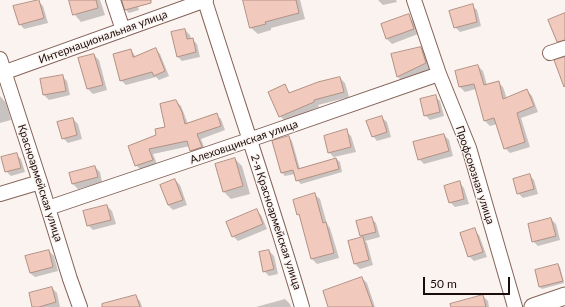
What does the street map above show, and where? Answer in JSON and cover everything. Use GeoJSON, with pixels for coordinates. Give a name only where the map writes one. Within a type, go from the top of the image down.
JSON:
{"type":"FeatureCollection","features":[{"type":"Feature","properties":{"kind":"street"},"geometry":{"type":"LineString","coordinates":[[113,0],[123,30]]}},
{"type":"Feature","properties":{"kind":"street","name":"Интернациональная улица"},"geometry":{"type":"LineString","coordinates":[[2,73],[206,0]]}},
{"type":"Feature","properties":{"kind":"street","name":"2-я Красноармейская улица"},"geometry":{"type":"LineString","coordinates":[[206,0],[249,140],[275,214],[302,307]]}},
{"type":"Feature","properties":{"kind":"street","name":"Профсоюзная улица"},"geometry":{"type":"LineString","coordinates":[[414,0],[439,74],[469,148],[515,307]]}},
{"type":"Feature","properties":{"kind":"street"},"geometry":{"type":"LineString","coordinates":[[550,53],[565,48]]}},
{"type":"Feature","properties":{"kind":"street","name":"Красноармейская улица"},"geometry":{"type":"LineString","coordinates":[[0,59],[2,73],[40,182],[80,307]]}},
{"type":"Feature","properties":{"kind":"street","name":"Алеховщинская улица"},"geometry":{"type":"LineString","coordinates":[[48,208],[439,74]]}},
{"type":"Feature","properties":{"kind":"street"},"geometry":{"type":"LineString","coordinates":[[0,194],[40,182]]}},
{"type":"Feature","properties":{"kind":"street"},"geometry":{"type":"LineString","coordinates":[[533,307],[565,296]]}},
{"type":"Feature","properties":{"kind":"building"},"geometry":{"type":"Polygon","coordinates":[[[39,0],[44,18],[19,25],[13,6],[39,0]]]}},
{"type":"Feature","properties":{"kind":"building"},"geometry":{"type":"Polygon","coordinates":[[[69,0],[96,0],[98,8],[73,15],[69,0]]]}},
{"type":"Feature","properties":{"kind":"building"},"geometry":{"type":"Polygon","coordinates":[[[122,0],[151,0],[151,3],[125,10],[122,0]]]}},
{"type":"Feature","properties":{"kind":"building"},"geometry":{"type":"Polygon","coordinates":[[[243,0],[296,0],[299,13],[265,22],[266,24],[250,28],[243,0]]]}},
{"type":"Feature","properties":{"kind":"building"},"geometry":{"type":"Polygon","coordinates":[[[473,4],[477,22],[454,28],[449,11],[473,4]]]}},
{"type":"Feature","properties":{"kind":"building"},"geometry":{"type":"Polygon","coordinates":[[[565,13],[565,40],[557,42],[548,20],[565,13]]]}},
{"type":"Feature","properties":{"kind":"building"},"geometry":{"type":"Polygon","coordinates":[[[409,14],[414,29],[386,39],[381,24],[409,14]]]}},
{"type":"Feature","properties":{"kind":"building"},"geometry":{"type":"Polygon","coordinates":[[[185,29],[187,39],[193,38],[196,52],[177,57],[171,32],[185,29]]]}},
{"type":"Feature","properties":{"kind":"building"},"geometry":{"type":"Polygon","coordinates":[[[421,47],[426,63],[397,77],[391,54],[421,47]]]}},
{"type":"Feature","properties":{"kind":"building"},"geometry":{"type":"Polygon","coordinates":[[[156,48],[165,71],[154,76],[152,72],[120,81],[113,54],[131,49],[133,57],[156,48]]]}},
{"type":"Feature","properties":{"kind":"building"},"geometry":{"type":"Polygon","coordinates":[[[94,54],[103,85],[87,89],[78,58],[94,54]]]}},
{"type":"Feature","properties":{"kind":"building"},"geometry":{"type":"Polygon","coordinates":[[[565,57],[565,86],[564,87],[554,60],[565,57]]]}},
{"type":"Feature","properties":{"kind":"building"},"geometry":{"type":"Polygon","coordinates":[[[478,65],[484,85],[499,81],[503,99],[527,89],[534,106],[517,113],[525,142],[504,149],[494,118],[484,121],[474,84],[459,87],[455,71],[478,65]]]}},
{"type":"Feature","properties":{"kind":"building"},"geometry":{"type":"Polygon","coordinates":[[[63,75],[66,91],[43,95],[40,79],[63,75]]]}},
{"type":"Feature","properties":{"kind":"building"},"geometry":{"type":"Polygon","coordinates":[[[340,77],[344,92],[314,100],[314,102],[279,117],[268,92],[285,84],[289,93],[318,82],[340,77]]]}},
{"type":"Feature","properties":{"kind":"building"},"geometry":{"type":"Polygon","coordinates":[[[436,95],[440,112],[424,116],[420,99],[436,95]]]}},
{"type":"Feature","properties":{"kind":"building"},"geometry":{"type":"Polygon","coordinates":[[[176,100],[182,112],[185,124],[217,113],[221,126],[197,134],[202,147],[190,151],[187,141],[149,149],[153,160],[135,166],[128,146],[156,135],[155,129],[165,127],[160,104],[176,100]]]}},
{"type":"Feature","properties":{"kind":"building"},"geometry":{"type":"Polygon","coordinates":[[[382,116],[387,132],[372,137],[366,121],[382,116]]]}},
{"type":"Feature","properties":{"kind":"building"},"geometry":{"type":"Polygon","coordinates":[[[73,118],[77,135],[62,139],[57,122],[73,118]]]}},
{"type":"Feature","properties":{"kind":"building"},"geometry":{"type":"Polygon","coordinates":[[[347,129],[351,147],[328,153],[324,136],[347,129]]]}},
{"type":"Feature","properties":{"kind":"building"},"geometry":{"type":"Polygon","coordinates":[[[444,134],[449,151],[418,160],[413,142],[444,134]]]}},
{"type":"Feature","properties":{"kind":"building"},"geometry":{"type":"Polygon","coordinates":[[[289,136],[298,169],[336,158],[339,169],[296,181],[293,170],[281,173],[272,141],[289,136]]]}},
{"type":"Feature","properties":{"kind":"building"},"geometry":{"type":"Polygon","coordinates":[[[17,153],[21,168],[5,172],[1,157],[17,153]]]}},
{"type":"Feature","properties":{"kind":"building"},"geometry":{"type":"Polygon","coordinates":[[[235,158],[243,186],[223,192],[215,164],[235,158]]]}},
{"type":"Feature","properties":{"kind":"building"},"geometry":{"type":"Polygon","coordinates":[[[95,166],[98,177],[72,184],[69,173],[95,166]]]}},
{"type":"Feature","properties":{"kind":"building"},"geometry":{"type":"Polygon","coordinates":[[[530,174],[534,189],[517,194],[513,179],[530,174]]]}},
{"type":"Feature","properties":{"kind":"building"},"geometry":{"type":"Polygon","coordinates":[[[175,179],[183,200],[168,205],[160,185],[175,179]]]}},
{"type":"Feature","properties":{"kind":"building"},"geometry":{"type":"Polygon","coordinates":[[[460,181],[464,199],[449,203],[444,186],[460,181]]]}},
{"type":"Feature","properties":{"kind":"building"},"geometry":{"type":"Polygon","coordinates":[[[315,193],[323,223],[326,222],[334,253],[311,259],[299,214],[297,215],[293,200],[315,193]]]}},
{"type":"Feature","properties":{"kind":"building"},"geometry":{"type":"Polygon","coordinates":[[[107,205],[111,220],[87,226],[83,211],[107,205]]]}},
{"type":"Feature","properties":{"kind":"building"},"geometry":{"type":"Polygon","coordinates":[[[257,209],[263,224],[232,237],[226,222],[257,209]]]}},
{"type":"Feature","properties":{"kind":"building"},"geometry":{"type":"Polygon","coordinates":[[[372,217],[376,232],[360,236],[356,221],[372,217]]]}},
{"type":"Feature","properties":{"kind":"building"},"geometry":{"type":"Polygon","coordinates":[[[551,218],[556,236],[532,242],[528,224],[551,218]]]}},
{"type":"Feature","properties":{"kind":"building"},"geometry":{"type":"Polygon","coordinates":[[[475,228],[483,252],[468,257],[460,233],[475,228]]]}},
{"type":"Feature","properties":{"kind":"building"},"geometry":{"type":"Polygon","coordinates":[[[363,237],[369,260],[354,264],[348,241],[363,237]]]}},
{"type":"Feature","properties":{"kind":"building"},"geometry":{"type":"Polygon","coordinates":[[[49,250],[53,267],[30,273],[25,256],[49,250]]]}},
{"type":"Feature","properties":{"kind":"building"},"geometry":{"type":"Polygon","coordinates":[[[269,250],[274,269],[263,272],[259,252],[269,250]]]}},
{"type":"Feature","properties":{"kind":"building"},"geometry":{"type":"Polygon","coordinates":[[[558,264],[563,281],[539,287],[535,270],[558,264]]]}},
{"type":"Feature","properties":{"kind":"building"},"geometry":{"type":"Polygon","coordinates":[[[362,277],[373,307],[328,307],[323,291],[362,277]]]}},
{"type":"Feature","properties":{"kind":"building"},"geometry":{"type":"Polygon","coordinates":[[[52,287],[56,302],[39,307],[32,307],[29,293],[52,287]]]}},
{"type":"Feature","properties":{"kind":"building"},"geometry":{"type":"Polygon","coordinates":[[[136,295],[140,307],[102,307],[102,304],[136,295]]]}},
{"type":"Feature","properties":{"kind":"building"},"geometry":{"type":"Polygon","coordinates":[[[483,295],[486,307],[451,307],[450,304],[483,295]]]}}]}
